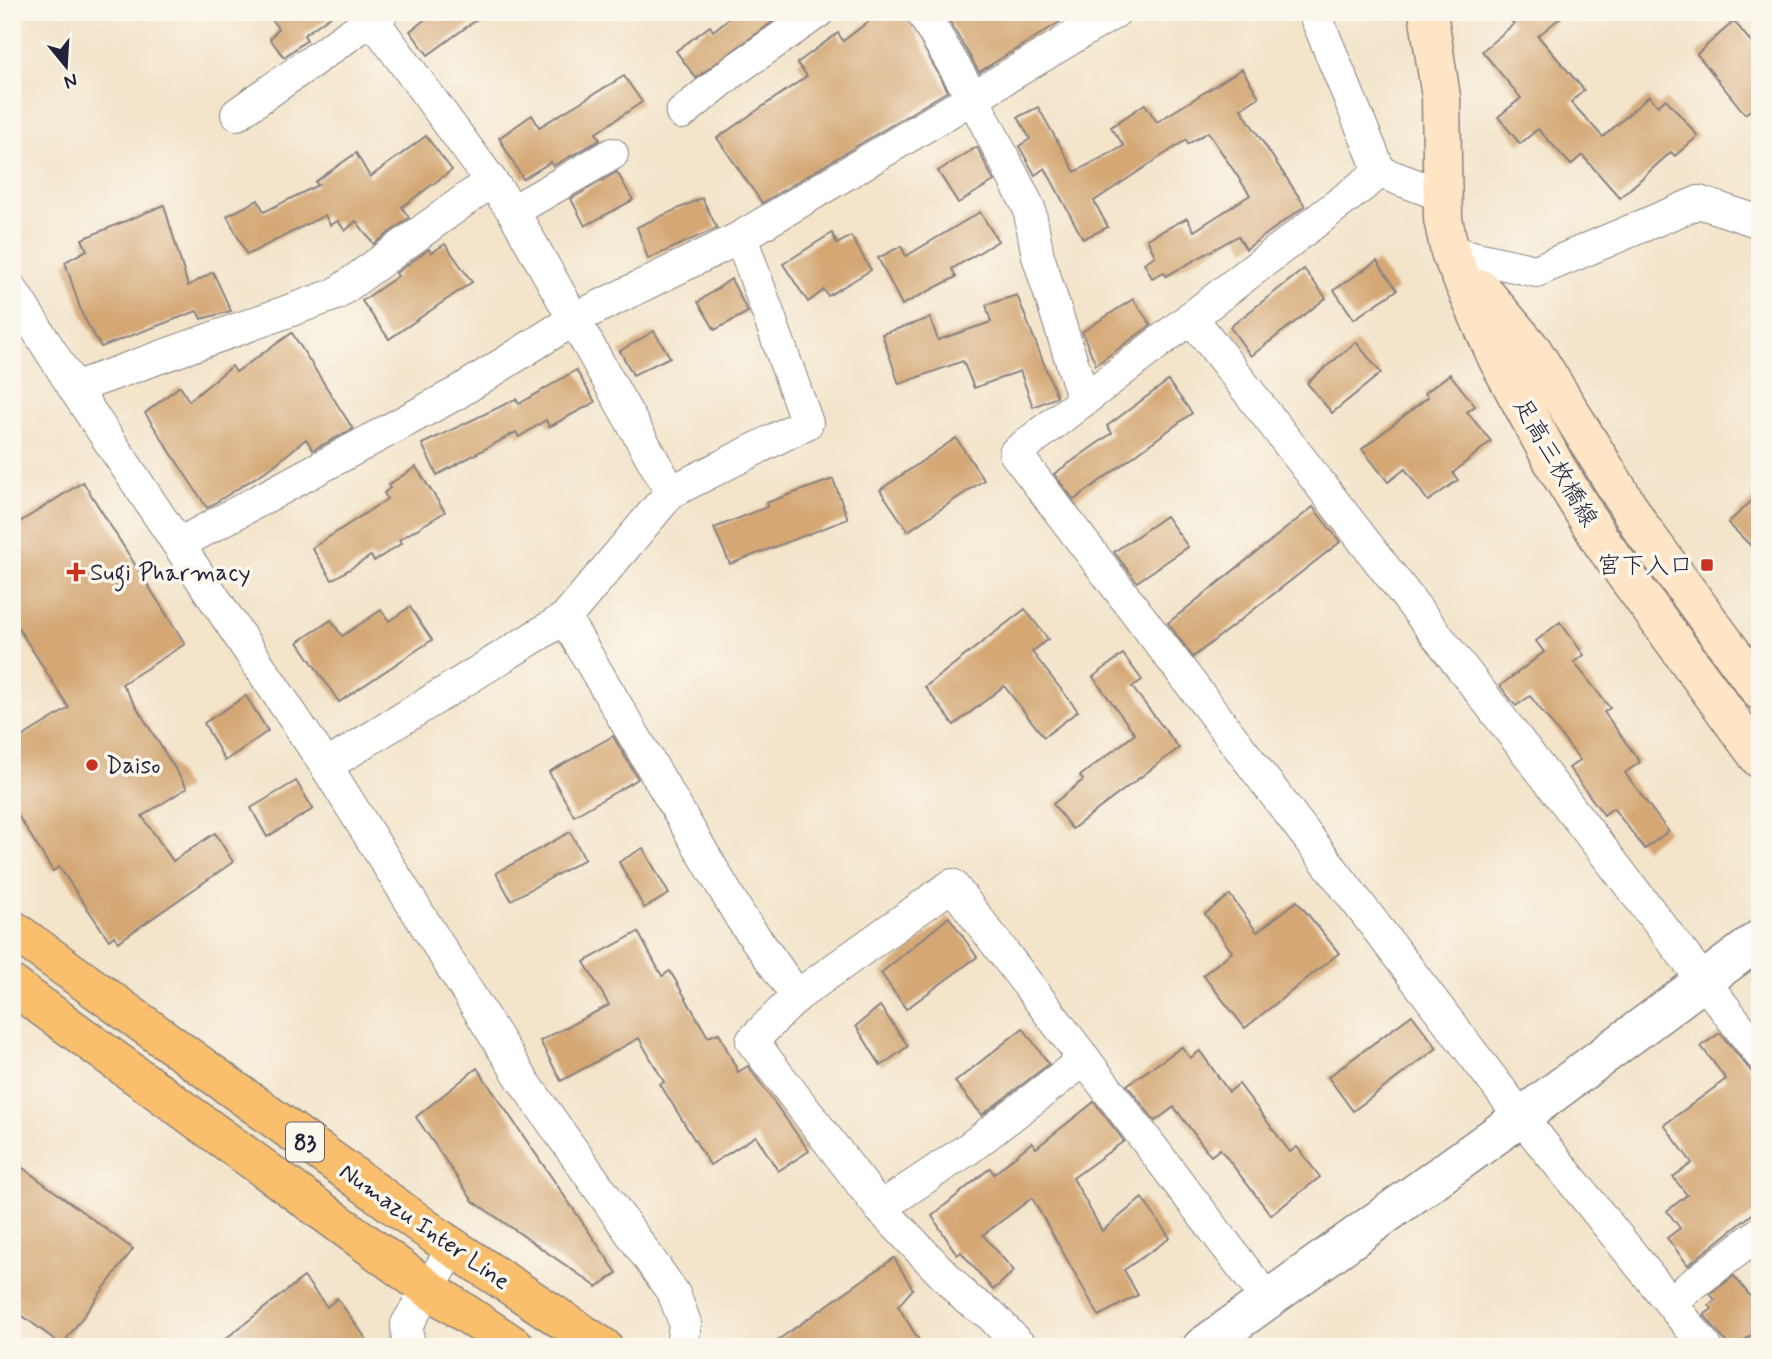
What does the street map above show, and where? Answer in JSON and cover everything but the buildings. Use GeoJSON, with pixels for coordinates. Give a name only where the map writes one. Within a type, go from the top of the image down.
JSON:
{"type":"FeatureCollection","features":[{"type":"Feature","properties":{"kind":"main road","name":"足高三枚橋線"},"geometry":{"type":"LineString","coordinates":[[1428,12],[1441,97],[1443,219],[1450,252],[1497,358],[1596,533],[1760,759]]}},
{"type":"Feature","properties":{"kind":"main road","name":"足高三枚橋線"},"geometry":{"type":"LineString","coordinates":[[1450,252],[1533,351],[1642,529],[1760,691]]}},
{"type":"Feature","properties":{"kind":"main road","name":"Numazu Inter Line"},"geometry":{"type":"LineString","coordinates":[[12,929],[453,1248],[603,1347]]}},
{"type":"Feature","properties":{"kind":"main road","name":"Numazu Inter Line"},"geometry":{"type":"LineString","coordinates":[[12,985],[429,1289],[516,1347]]}},
{"type":"Feature","properties":{"kind":"street"},"geometry":{"type":"LineString","coordinates":[[682,113],[732,72],[818,12]]}},
{"type":"Feature","properties":{"kind":"street"},"geometry":{"type":"LineString","coordinates":[[922,12],[973,98],[1029,208],[1038,256],[1084,400]]}},
{"type":"Feature","properties":{"kind":"street"},"geometry":{"type":"LineString","coordinates":[[178,544],[457,393],[576,318],[741,237],[1115,12]]}},
{"type":"Feature","properties":{"kind":"street"},"geometry":{"type":"LineString","coordinates":[[1314,12],[1380,172],[1444,196]]}},
{"type":"Feature","properties":{"kind":"street"},"geometry":{"type":"LineString","coordinates":[[237,114],[374,15],[513,211],[576,318],[671,492]]}},
{"type":"Feature","properties":{"kind":"street"},"geometry":{"type":"LineString","coordinates":[[513,211],[612,154]]}},
{"type":"Feature","properties":{"kind":"street"},"geometry":{"type":"LineString","coordinates":[[1380,172],[1015,453],[1521,1117],[1706,1347]]}},
{"type":"Feature","properties":{"kind":"street"},"geometry":{"type":"LineString","coordinates":[[74,388],[336,294],[491,181]]}},
{"type":"Feature","properties":{"kind":"street"},"geometry":{"type":"LineString","coordinates":[[1450,252],[1536,271],[1699,202],[1760,222]]}},
{"type":"Feature","properties":{"kind":"street"},"geometry":{"type":"LineString","coordinates":[[326,766],[565,618],[671,492],[807,423],[741,237]]}},
{"type":"Feature","properties":{"kind":"street"},"geometry":{"type":"LineString","coordinates":[[12,290],[74,388],[326,766],[524,1082],[674,1294],[685,1324],[682,1347]]}},
{"type":"Feature","properties":{"kind":"street"},"geometry":{"type":"LineString","coordinates":[[1191,317],[1760,1054]]}},
{"type":"Feature","properties":{"kind":"street"},"geometry":{"type":"LineString","coordinates":[[565,618],[741,918],[797,996]]}},
{"type":"Feature","properties":{"kind":"street"},"geometry":{"type":"LineString","coordinates":[[1021,1347],[991,1315],[967,1300],[880,1208],[752,1041],[797,996],[952,885],[1267,1298]]}},
{"type":"Feature","properties":{"kind":"street"},"geometry":{"type":"LineString","coordinates":[[1202,1347],[1521,1117],[1760,939]]}},
{"type":"Feature","properties":{"kind":"street"},"geometry":{"type":"LineString","coordinates":[[880,1208],[968,1149],[1085,1059]]}},
{"type":"Feature","properties":{"kind":"street"},"geometry":{"type":"LineString","coordinates":[[1671,1301],[1760,1233]]}},
{"type":"Feature","properties":{"kind":"street"},"geometry":{"type":"LineString","coordinates":[[408,1347],[407,1324],[453,1248]]}},
{"type":"Feature","properties":{"kind":"place","name":"宮下入口"},"geometry":{"type":"Point","coordinates":[1707,565]}},
{"type":"Feature","properties":{"kind":"place","name":"Sugi Pharmacy"},"geometry":{"type":"Point","coordinates":[76,572]}},
{"type":"Feature","properties":{"kind":"place","name":"Daiso"},"geometry":{"type":"Point","coordinates":[92,765]}}]}
